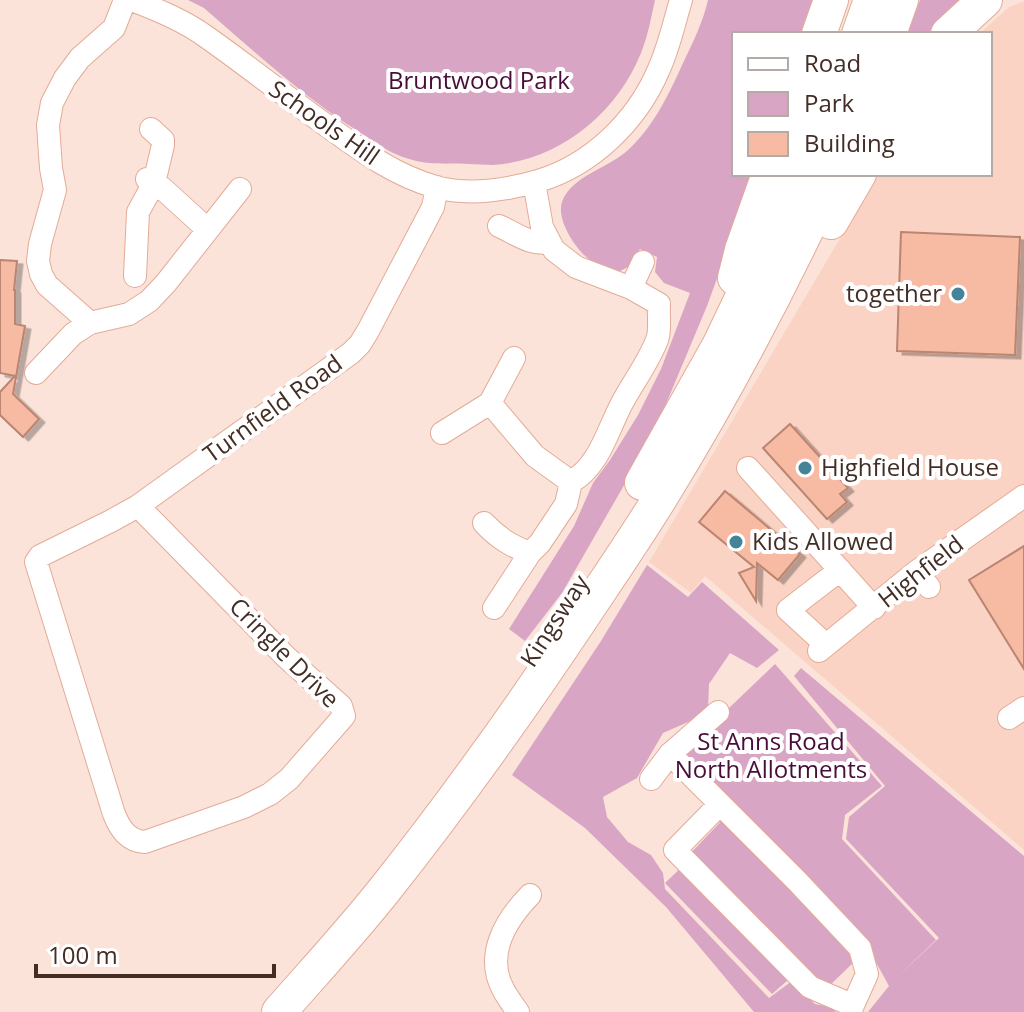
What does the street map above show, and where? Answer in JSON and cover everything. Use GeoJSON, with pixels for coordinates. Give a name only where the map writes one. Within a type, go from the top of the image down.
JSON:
{"type":"FeatureCollection","features":[{"type":"Feature","properties":{"kind":"highway"},"geometry":{"type":"LineString","coordinates":[[820,32],[831,0]]}},
{"type":"Feature","properties":{"kind":"highway"},"geometry":{"type":"LineString","coordinates":[[860,32],[871,0]]}},
{"type":"Feature","properties":{"kind":"highway"},"geometry":{"type":"LineString","coordinates":[[890,32],[901,0]]}},
{"type":"Feature","properties":{"kind":"highway"},"geometry":{"type":"LineString","coordinates":[[950,32],[985,0]]}},
{"type":"Feature","properties":{"kind":"highway"},"geometry":{"type":"LineString","coordinates":[[730,352],[768,323],[799,277],[858,176]]}},
{"type":"Feature","properties":{"kind":"highway","name":"Kingsway"},"geometry":{"type":"LineString","coordinates":[[279,1012],[384,891],[433,828],[533,691],[664,492],[730,352],[803,182]]}},
{"type":"Feature","properties":{"kind":"highway","name":"Kingsway"},"geometry":{"type":"LineString","coordinates":[[252,1012],[370,876],[469,747],[576,589],[688,404],[730,352]]}},
{"type":"Feature","properties":{"kind":"street"},"geometry":{"type":"LineString","coordinates":[[90,323],[47,285],[38,261],[55,190],[48,125],[52,103],[65,78],[80,58],[114,28],[125,0]]}},
{"type":"Feature","properties":{"kind":"street","name":"Schools Hill"},"geometry":{"type":"LineString","coordinates":[[132,0],[206,36],[285,96],[392,169],[437,187],[484,190],[534,182],[555,175],[605,144],[634,113],[652,85],[681,0]]}},
{"type":"Feature","properties":{"kind":"street"},"geometry":{"type":"LineString","coordinates":[[135,276],[138,212],[163,140],[151,129]]}},
{"type":"Feature","properties":{"kind":"street"},"geometry":{"type":"LineString","coordinates":[[150,181],[207,229]]}},
{"type":"Feature","properties":{"kind":"street"},"geometry":{"type":"LineString","coordinates":[[494,608],[566,504],[571,482],[583,475],[598,453],[659,337],[659,304],[631,288],[576,267],[562,258],[549,242],[542,227],[534,182]]}},
{"type":"Feature","properties":{"kind":"street","name":"Turnfield Road"},"geometry":{"type":"LineString","coordinates":[[36,562],[40,556],[138,506],[343,360],[360,344],[433,207],[437,187]]}},
{"type":"Feature","properties":{"kind":"street"},"geometry":{"type":"LineString","coordinates":[[36,373],[64,342],[90,323],[129,314],[149,301],[240,189]]}},
{"type":"Feature","properties":{"kind":"street"},"geometry":{"type":"LineString","coordinates":[[499,226],[532,242],[549,242]]}},
{"type":"Feature","properties":{"kind":"street"},"geometry":{"type":"LineString","coordinates":[[631,288],[643,262]]}},
{"type":"Feature","properties":{"kind":"street"},"geometry":{"type":"LineString","coordinates":[[442,433],[490,403],[514,358]]}},
{"type":"Feature","properties":{"kind":"street"},"geometry":{"type":"LineString","coordinates":[[490,403],[535,456],[571,482]]}},
{"type":"Feature","properties":{"kind":"street"},"geometry":{"type":"LineString","coordinates":[[748,468],[874,608]]}},
{"type":"Feature","properties":{"kind":"street","name":"Highfield"},"geometry":{"type":"LineString","coordinates":[[840,570],[788,610],[823,648],[874,608],[923,580],[1024,496]]}},
{"type":"Feature","properties":{"kind":"street","name":"Cringle Drive"},"geometry":{"type":"LineString","coordinates":[[36,562],[114,814],[125,833],[145,842],[259,800],[289,779],[336,727],[344,716],[341,706],[286,657],[138,506]]}},
{"type":"Feature","properties":{"kind":"street"},"geometry":{"type":"LineString","coordinates":[[484,523],[496,536],[530,553]]}},
{"type":"Feature","properties":{"kind":"street"},"geometry":{"type":"LineString","coordinates":[[651,779],[670,754],[718,712]]}},
{"type":"Feature","properties":{"kind":"street"},"geometry":{"type":"LineString","coordinates":[[670,754],[720,804],[797,881],[860,948],[867,974],[851,1009],[810,987],[675,850],[720,804]]}},
{"type":"Feature","properties":{"kind":"street"},"geometry":{"type":"LineString","coordinates":[[518,1012],[502,989],[495,965],[496,951],[514,912],[530,895]]}},
{"type":"Feature","properties":{"kind":"shaded area"},"geometry":{"type":"Polygon","coordinates":[[[1024,1],[1024,850],[705,576],[691,593],[649,562],[877,176],[992,176],[992,32],[981,32],[1009,7],[1024,1]]]}},
{"type":"Feature","properties":{"kind":"green space","name":"Bruntwood Park"},"geometry":{"type":"Polygon","coordinates":[[[188,0],[655,0],[641,53],[617,95],[601,114],[563,144],[517,162],[493,165],[425,162],[388,151],[320,105],[204,8],[188,0]]]}},
{"type":"Feature","properties":{"kind":"green space"},"geometry":{"type":"Polygon","coordinates":[[[708,0],[819,0],[808,32],[732,32],[732,176],[754,176],[707,306],[653,435],[562,593],[525,641],[509,629],[574,526],[593,483],[638,415],[661,369],[690,293],[664,283],[655,272],[657,257],[640,249],[628,267],[618,272],[593,262],[568,234],[562,217],[562,202],[573,185],[620,156],[646,131],[672,86],[708,0]]]}},
{"type":"Feature","properties":{"kind":"green space"},"geometry":{"type":"Polygon","coordinates":[[[920,0],[974,0],[943,32],[908,32],[920,0]]]}},
{"type":"Feature","properties":{"kind":"green space"},"geometry":{"type":"Polygon","coordinates":[[[647,565],[688,597],[702,582],[779,650],[757,668],[730,653],[709,684],[708,710],[663,733],[637,778],[603,797],[607,817],[628,842],[651,855],[663,873],[665,889],[769,998],[792,981],[815,1004],[831,1007],[836,1012],[754,1012],[666,907],[585,828],[512,775],[601,641],[647,565]]]}},
{"type":"Feature","properties":{"kind":"green space"},"geometry":{"type":"Polygon","coordinates":[[[775,664],[882,786],[845,815],[842,839],[936,940],[896,978],[939,938],[846,839],[849,817],[885,786],[794,676],[801,668],[1024,856],[1024,1012],[868,1012],[889,986],[867,946],[680,755],[775,664]]]}},
{"type":"Feature","properties":{"kind":"green space","name":"St Anns Road North Allotments"},"geometry":{"type":"Polygon","coordinates":[[[725,817],[853,945],[855,961],[826,989],[687,857],[725,817]]]}},
{"type":"Feature","properties":{"kind":"green space"},"geometry":{"type":"Polygon","coordinates":[[[687,862],[796,973],[772,994],[665,883],[687,862]]]}},
{"type":"Feature","properties":{"kind":"building","name":"together"},"geometry":{"type":"Polygon","coordinates":[[[901,232],[1020,237],[1015,355],[897,351],[901,232]]]}},
{"type":"Feature","properties":{"kind":"building"},"geometry":{"type":"Polygon","coordinates":[[[0,260],[17,261],[15,324],[25,326],[13,394],[39,419],[23,437],[0,415],[0,392],[15,376],[0,373],[0,260]]]}},
{"type":"Feature","properties":{"kind":"building","name":"Highfield House"},"geometry":{"type":"Polygon","coordinates":[[[790,424],[848,488],[840,494],[847,502],[827,519],[763,448],[790,424]]]}},
{"type":"Feature","properties":{"kind":"building"},"geometry":{"type":"Polygon","coordinates":[[[725,491],[800,554],[778,580],[757,563],[756,601],[739,573],[754,567],[699,522],[725,491]]]}},
{"type":"Feature","properties":{"kind":"building"},"geometry":{"type":"Polygon","coordinates":[[[1024,546],[1024,669],[969,580],[1024,546]]]}},
{"type":"Feature","properties":{"kind":"place","name":"together"},"geometry":{"type":"Point","coordinates":[958,294]}},
{"type":"Feature","properties":{"kind":"place","name":"Highfield House"},"geometry":{"type":"Point","coordinates":[805,468]}},
{"type":"Feature","properties":{"kind":"place","name":"Kids Allowed"},"geometry":{"type":"Point","coordinates":[736,542]}}]}
